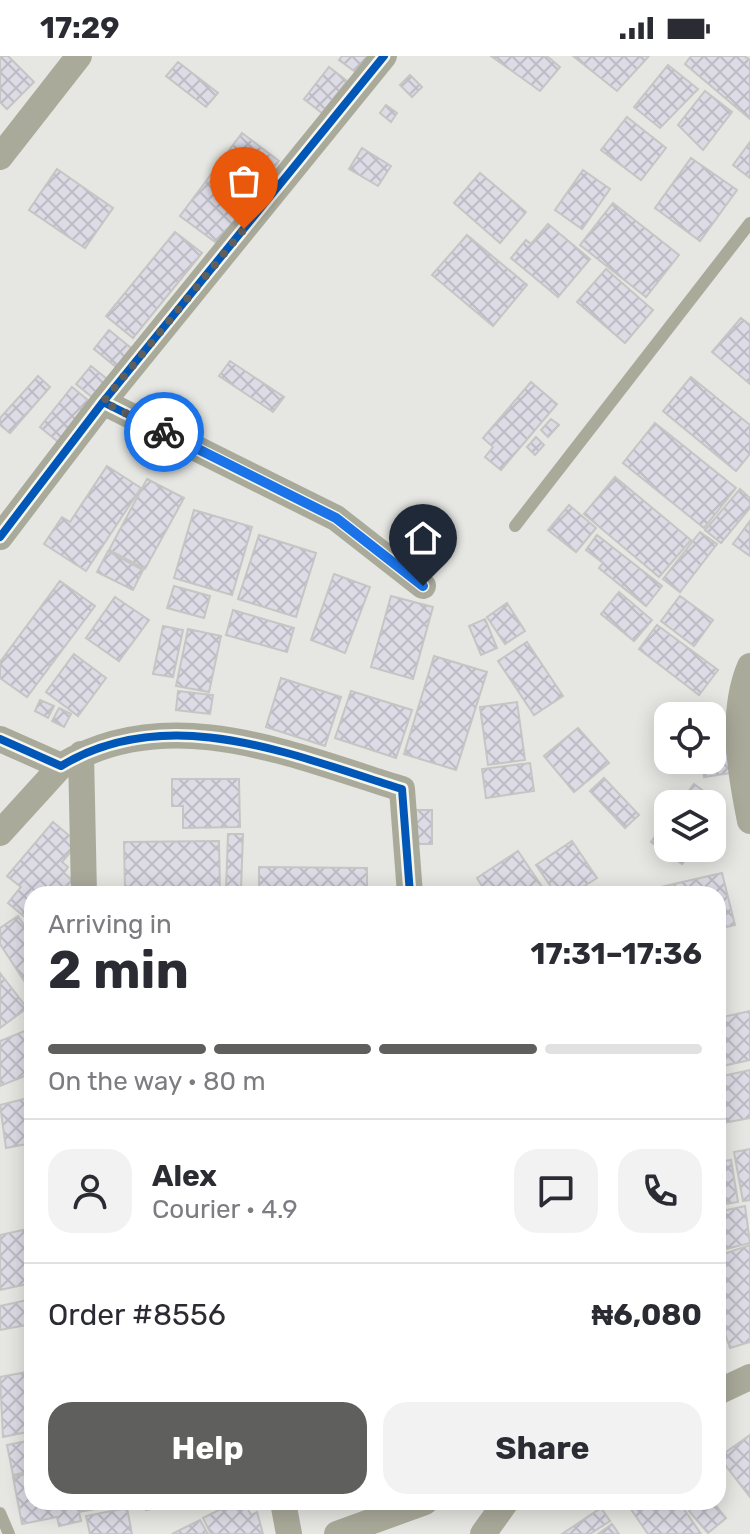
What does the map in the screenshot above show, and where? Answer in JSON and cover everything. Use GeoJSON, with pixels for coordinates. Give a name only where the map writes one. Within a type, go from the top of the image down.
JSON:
{"type":"FeatureCollection","features":[{"type":"Feature","properties":{"kind":"street"},"geometry":{"type":"LineString","coordinates":[[0,157],[79,56]]}},
{"type":"Feature","properties":{"kind":"street"},"geometry":{"type":"LineString","coordinates":[[0,537],[103,402],[384,56]]}},
{"type":"Feature","properties":{"kind":"street"},"geometry":{"type":"LineString","coordinates":[[103,402],[336,518],[423,586]]}},
{"type":"Feature","properties":{"kind":"street"},"geometry":{"type":"LineString","coordinates":[[750,666],[739,692],[740,765],[750,821]]}},
{"type":"Feature","properties":{"kind":"street"},"geometry":{"type":"LineString","coordinates":[[0,833],[71,760],[157,735],[207,735],[267,747],[402,789],[409,886]]}},
{"type":"Feature","properties":{"kind":"street"},"geometry":{"type":"LineString","coordinates":[[0,739],[71,760]]}},
{"type":"Feature","properties":{"kind":"street"},"geometry":{"type":"LineString","coordinates":[[71,760],[83,886]]}},
{"type":"Feature","properties":{"kind":"street"},"geometry":{"type":"LineString","coordinates":[[726,1388],[750,1377]]}},
{"type":"Feature","properties":{"kind":"street"},"geometry":{"type":"LineString","coordinates":[[284,1510],[289,1534]]}},
{"type":"Feature","properties":{"kind":"street"},"geometry":{"type":"LineString","coordinates":[[337,1534],[403,1510]]}},
{"type":"Feature","properties":{"kind":"street"},"geometry":{"type":"LineString","coordinates":[[483,1534],[500,1510]]}},
{"type":"Feature","properties":{"kind":"lane"},"geometry":{"type":"LineString","coordinates":[[515,526],[750,223]]}},
{"type":"Feature","properties":{"kind":"lane"},"geometry":{"type":"LineString","coordinates":[[0,1513],[9,1534]]}},
{"type":"Feature","properties":{"kind":"building"},"geometry":{"type":"Polygon","coordinates":[[[0,56],[8,56],[34,82],[7,109],[0,102],[0,56]]]}},
{"type":"Feature","properties":{"kind":"building"},"geometry":{"type":"Polygon","coordinates":[[[342,56],[370,56],[357,73],[339,60],[342,56]]]}},
{"type":"Feature","properties":{"kind":"building"},"geometry":{"type":"Polygon","coordinates":[[[491,56],[547,56],[560,67],[540,91],[491,56]]]}},
{"type":"Feature","properties":{"kind":"building"},"geometry":{"type":"Polygon","coordinates":[[[573,56],[649,56],[617,91],[573,56]]]}},
{"type":"Feature","properties":{"kind":"building"},"geometry":{"type":"Polygon","coordinates":[[[691,56],[744,56],[750,60],[750,119],[685,64],[691,56]]]}},
{"type":"Feature","properties":{"kind":"building"},"geometry":{"type":"Polygon","coordinates":[[[178,62],[218,93],[206,107],[166,76],[178,62]]]}},
{"type":"Feature","properties":{"kind":"building"},"geometry":{"type":"Polygon","coordinates":[[[668,65],[698,89],[660,128],[634,107],[668,65]]]}},
{"type":"Feature","properties":{"kind":"building"},"geometry":{"type":"Polygon","coordinates":[[[329,67],[347,81],[322,113],[304,99],[329,67]]]}},
{"type":"Feature","properties":{"kind":"building"},"geometry":{"type":"Polygon","coordinates":[[[410,75],[422,87],[412,97],[400,85],[410,75]]]}},
{"type":"Feature","properties":{"kind":"building"},"geometry":{"type":"Polygon","coordinates":[[[705,91],[732,112],[703,150],[678,125],[705,91]]]}},
{"type":"Feature","properties":{"kind":"building"},"geometry":{"type":"Polygon","coordinates":[[[386,105],[397,113],[391,122],[380,113],[386,105]]]}},
{"type":"Feature","properties":{"kind":"building"},"geometry":{"type":"Polygon","coordinates":[[[627,117],[666,148],[641,180],[601,150],[627,117]]]}},
{"type":"Feature","properties":{"kind":"building"},"geometry":{"type":"Polygon","coordinates":[[[242,133],[279,161],[218,244],[180,216],[242,133]]]}},
{"type":"Feature","properties":{"kind":"building"},"geometry":{"type":"Polygon","coordinates":[[[750,142],[750,178],[733,165],[750,142]]]}},
{"type":"Feature","properties":{"kind":"building"},"geometry":{"type":"Polygon","coordinates":[[[362,148],[391,166],[378,186],[349,169],[362,148]]]}},
{"type":"Feature","properties":{"kind":"building"},"geometry":{"type":"Polygon","coordinates":[[[691,158],[737,190],[700,241],[655,208],[691,158]]]}},
{"type":"Feature","properties":{"kind":"building"},"geometry":{"type":"Polygon","coordinates":[[[57,169],[113,208],[85,248],[29,210],[57,169]]]}},
{"type":"Feature","properties":{"kind":"building"},"geometry":{"type":"Polygon","coordinates":[[[583,170],[610,189],[582,229],[555,210],[583,170]]]}},
{"type":"Feature","properties":{"kind":"building"},"geometry":{"type":"Polygon","coordinates":[[[480,173],[526,212],[500,243],[454,203],[480,173]]]}},
{"type":"Feature","properties":{"kind":"building"},"geometry":{"type":"Polygon","coordinates":[[[613,203],[679,255],[646,297],[580,245],[613,203]]]}},
{"type":"Feature","properties":{"kind":"building"},"geometry":{"type":"Polygon","coordinates":[[[548,224],[590,259],[558,297],[511,258],[526,240],[531,244],[548,224]]]}},
{"type":"Feature","properties":{"kind":"building"},"geometry":{"type":"Polygon","coordinates":[[[175,232],[202,253],[133,338],[106,316],[175,232]]]}},
{"type":"Feature","properties":{"kind":"building"},"geometry":{"type":"Polygon","coordinates":[[[467,235],[527,285],[493,326],[432,275],[467,235]]]}},
{"type":"Feature","properties":{"kind":"building"},"geometry":{"type":"Polygon","coordinates":[[[606,269],[653,310],[625,343],[577,302],[606,269]]]}},
{"type":"Feature","properties":{"kind":"building"},"geometry":{"type":"Polygon","coordinates":[[[741,318],[750,325],[750,384],[712,352],[741,318]]]}},
{"type":"Feature","properties":{"kind":"building"},"geometry":{"type":"Polygon","coordinates":[[[109,330],[131,348],[116,367],[94,349],[109,330]]]}},
{"type":"Feature","properties":{"kind":"building"},"geometry":{"type":"Polygon","coordinates":[[[230,361],[284,397],[273,412],[219,376],[230,361]]]}},
{"type":"Feature","properties":{"kind":"building"},"geometry":{"type":"Polygon","coordinates":[[[91,366],[107,379],[92,397],[76,384],[91,366]]]}},
{"type":"Feature","properties":{"kind":"building"},"geometry":{"type":"Polygon","coordinates":[[[38,376],[50,387],[10,433],[0,425],[0,418],[38,376]]]}},
{"type":"Feature","properties":{"kind":"building"},"geometry":{"type":"Polygon","coordinates":[[[691,377],[750,425],[750,454],[736,471],[663,411],[691,377]]]}},
{"type":"Feature","properties":{"kind":"building"},"geometry":{"type":"Polygon","coordinates":[[[531,382],[557,404],[501,470],[485,457],[493,447],[483,438],[531,382]]]}},
{"type":"Feature","properties":{"kind":"building"},"geometry":{"type":"Polygon","coordinates":[[[72,387],[95,406],[62,445],[40,427],[72,387]]]}},
{"type":"Feature","properties":{"kind":"building"},"geometry":{"type":"Polygon","coordinates":[[[551,419],[559,425],[548,437],[541,430],[551,419]]]}},
{"type":"Feature","properties":{"kind":"building"},"geometry":{"type":"Polygon","coordinates":[[[655,423],[736,488],[704,528],[623,463],[655,423]]]}},
{"type":"Feature","properties":{"kind":"building"},"geometry":{"type":"Polygon","coordinates":[[[536,437],[544,445],[535,455],[527,447],[536,437]]]}},
{"type":"Feature","properties":{"kind":"building"},"geometry":{"type":"Polygon","coordinates":[[[107,466],[141,488],[86,571],[44,544],[62,517],[70,522],[107,466]]]}},
{"type":"Feature","properties":{"kind":"building"},"geometry":{"type":"Polygon","coordinates":[[[615,477],[691,540],[659,577],[584,514],[615,477]]]}},
{"type":"Feature","properties":{"kind":"building"},"geometry":{"type":"Polygon","coordinates":[[[147,479],[184,498],[145,569],[109,550],[147,479]]]}},
{"type":"Feature","properties":{"kind":"building"},"geometry":{"type":"Polygon","coordinates":[[[740,489],[750,498],[750,508],[721,543],[705,530],[740,489]]]}},
{"type":"Feature","properties":{"kind":"building"},"geometry":{"type":"Polygon","coordinates":[[[569,505],[596,528],[576,552],[548,530],[569,505]]]}},
{"type":"Feature","properties":{"kind":"building"},"geometry":{"type":"Polygon","coordinates":[[[194,510],[252,527],[232,595],[174,578],[194,510]]]}},
{"type":"Feature","properties":{"kind":"building"},"geometry":{"type":"Polygon","coordinates":[[[750,521],[750,556],[733,544],[750,521]]]}},
{"type":"Feature","properties":{"kind":"building"},"geometry":{"type":"Polygon","coordinates":[[[700,532],[717,544],[680,592],[663,579],[700,532]]]}},
{"type":"Feature","properties":{"kind":"building"},"geometry":{"type":"Polygon","coordinates":[[[259,535],[316,553],[296,617],[238,599],[259,535]]]}},
{"type":"Feature","properties":{"kind":"building"},"geometry":{"type":"Polygon","coordinates":[[[597,535],[662,586],[646,606],[599,568],[603,563],[586,550],[597,535]]]}},
{"type":"Feature","properties":{"kind":"building"},"geometry":{"type":"Polygon","coordinates":[[[108,551],[143,570],[133,590],[97,572],[108,551]]]}},
{"type":"Feature","properties":{"kind":"building"},"geometry":{"type":"Polygon","coordinates":[[[334,574],[370,587],[345,653],[311,640],[334,574]]]}},
{"type":"Feature","properties":{"kind":"building"},"geometry":{"type":"Polygon","coordinates":[[[60,581],[95,606],[27,697],[0,678],[0,662],[60,581]]]}},
{"type":"Feature","properties":{"kind":"building"},"geometry":{"type":"Polygon","coordinates":[[[174,586],[210,596],[204,618],[167,608],[174,586]]]}},
{"type":"Feature","properties":{"kind":"building"},"geometry":{"type":"Polygon","coordinates":[[[619,592],[652,620],[634,641],[601,614],[619,592]]]}},
{"type":"Feature","properties":{"kind":"building"},"geometry":{"type":"Polygon","coordinates":[[[391,596],[433,607],[413,679],[371,667],[391,596]]]}},
{"type":"Feature","properties":{"kind":"building"},"geometry":{"type":"Polygon","coordinates":[[[680,596],[713,620],[694,646],[661,621],[680,596]]]}},
{"type":"Feature","properties":{"kind":"building"},"geometry":{"type":"Polygon","coordinates":[[[115,597],[149,620],[119,661],[86,638],[115,597]]]}},
{"type":"Feature","properties":{"kind":"building"},"geometry":{"type":"Polygon","coordinates":[[[507,603],[525,631],[505,644],[487,617],[507,603]]]}},
{"type":"Feature","properties":{"kind":"building"},"geometry":{"type":"Polygon","coordinates":[[[233,610],[294,628],[287,652],[226,635],[233,610]]]}},
{"type":"Feature","properties":{"kind":"building"},"geometry":{"type":"Polygon","coordinates":[[[485,619],[497,648],[481,655],[469,626],[485,619]]]}},
{"type":"Feature","properties":{"kind":"building"},"geometry":{"type":"Polygon","coordinates":[[[657,625],[718,670],[699,695],[639,649],[657,625]]]}},
{"type":"Feature","properties":{"kind":"building"},"geometry":{"type":"Polygon","coordinates":[[[163,626],[183,630],[173,677],[153,674],[163,626]]]}},
{"type":"Feature","properties":{"kind":"building"},"geometry":{"type":"Polygon","coordinates":[[[188,629],[221,636],[209,692],[176,686],[188,629]]]}},
{"type":"Feature","properties":{"kind":"building"},"geometry":{"type":"Polygon","coordinates":[[[527,642],[563,696],[534,715],[498,661],[527,642]]]}},
{"type":"Feature","properties":{"kind":"building"},"geometry":{"type":"Polygon","coordinates":[[[74,654],[106,678],[78,716],[46,692],[74,654]]]}},
{"type":"Feature","properties":{"kind":"building"},"geometry":{"type":"Polygon","coordinates":[[[434,656],[487,672],[456,770],[404,754],[434,656]]]}},
{"type":"Feature","properties":{"kind":"building"},"geometry":{"type":"Polygon","coordinates":[[[281,678],[341,697],[325,746],[266,727],[281,678]]]}},
{"type":"Feature","properties":{"kind":"building"},"geometry":{"type":"Polygon","coordinates":[[[178,691],[213,695],[210,714],[176,710],[178,691]]]}},
{"type":"Feature","properties":{"kind":"building"},"geometry":{"type":"Polygon","coordinates":[[[351,691],[412,710],[396,758],[335,738],[351,691]]]}},
{"type":"Feature","properties":{"kind":"building"},"geometry":{"type":"Polygon","coordinates":[[[40,700],[54,706],[48,718],[35,711],[40,700]]]}},
{"type":"Feature","properties":{"kind":"building"},"geometry":{"type":"Polygon","coordinates":[[[517,702],[525,760],[488,765],[480,707],[517,702]]]}},
{"type":"Feature","properties":{"kind":"building"},"geometry":{"type":"Polygon","coordinates":[[[59,708],[71,714],[64,727],[52,721],[59,708]]]}},
{"type":"Feature","properties":{"kind":"building"},"geometry":{"type":"Polygon","coordinates":[[[578,728],[609,763],[574,792],[544,756],[578,728]]]}},
{"type":"Feature","properties":{"kind":"building"},"geometry":{"type":"Polygon","coordinates":[[[726,740],[731,773],[726,774],[726,740]]]}},
{"type":"Feature","properties":{"kind":"building"},"geometry":{"type":"Polygon","coordinates":[[[530,763],[534,791],[486,798],[482,769],[530,763]]]}},
{"type":"Feature","properties":{"kind":"building"},"geometry":{"type":"Polygon","coordinates":[[[604,778],[639,815],[625,828],[590,791],[604,778]]]}},
{"type":"Feature","properties":{"kind":"building"},"geometry":{"type":"Polygon","coordinates":[[[172,779],[239,779],[240,827],[183,828],[183,806],[172,806],[172,779]]]}},
{"type":"Feature","properties":{"kind":"building"},"geometry":{"type":"Polygon","coordinates":[[[416,810],[432,810],[432,844],[416,844],[416,810]]]}},
{"type":"Feature","properties":{"kind":"building"},"geometry":{"type":"Polygon","coordinates":[[[53,822],[78,843],[62,862],[68,867],[64,873],[72,880],[67,886],[24,886],[24,916],[8,903],[21,887],[7,876],[53,822]]]}},
{"type":"Feature","properties":{"kind":"building"},"geometry":{"type":"Polygon","coordinates":[[[228,834],[243,834],[241,886],[226,886],[228,834]]]}},
{"type":"Feature","properties":{"kind":"building"},"geometry":{"type":"Polygon","coordinates":[[[219,841],[220,886],[125,886],[124,842],[219,841]]]}},
{"type":"Feature","properties":{"kind":"building"},"geometry":{"type":"Polygon","coordinates":[[[572,841],[597,878],[584,886],[550,886],[536,865],[572,841]]]}},
{"type":"Feature","properties":{"kind":"building"},"geometry":{"type":"Polygon","coordinates":[[[518,851],[542,886],[482,886],[477,878],[518,851]]]}},
{"type":"Feature","properties":{"kind":"building"},"geometry":{"type":"Polygon","coordinates":[[[259,867],[367,868],[367,886],[259,886],[259,867]]]}},
{"type":"Feature","properties":{"kind":"building"},"geometry":{"type":"Polygon","coordinates":[[[722,873],[725,886],[665,886],[722,873]]]}},
{"type":"Feature","properties":{"kind":"building"},"geometry":{"type":"Polygon","coordinates":[[[726,889],[735,925],[726,927],[726,889]]]}},
{"type":"Feature","properties":{"kind":"building"},"geometry":{"type":"Polygon","coordinates":[[[18,916],[24,925],[24,981],[0,944],[0,928],[18,916]]]}},
{"type":"Feature","properties":{"kind":"building"},"geometry":{"type":"Polygon","coordinates":[[[0,973],[24,1004],[24,1010],[0,1028],[0,973]]]}},
{"type":"Feature","properties":{"kind":"building"},"geometry":{"type":"Polygon","coordinates":[[[750,1011],[750,1060],[726,1065],[726,1016],[750,1011]]]}},
{"type":"Feature","properties":{"kind":"building"},"geometry":{"type":"Polygon","coordinates":[[[24,1031],[24,1076],[0,1086],[0,1041],[24,1031]]]}},
{"type":"Feature","properties":{"kind":"building"},"geometry":{"type":"Polygon","coordinates":[[[750,1070],[750,1118],[726,1122],[726,1075],[750,1070]]]}},
{"type":"Feature","properties":{"kind":"building"},"geometry":{"type":"Polygon","coordinates":[[[24,1099],[24,1145],[6,1148],[0,1105],[24,1099]]]}},
{"type":"Feature","properties":{"kind":"building"},"geometry":{"type":"Polygon","coordinates":[[[750,1149],[750,1200],[743,1201],[734,1152],[750,1149]]]}},
{"type":"Feature","properties":{"kind":"building"},"geometry":{"type":"Polygon","coordinates":[[[731,1160],[738,1202],[726,1204],[726,1161],[731,1160]]]}},
{"type":"Feature","properties":{"kind":"building"},"geometry":{"type":"Polygon","coordinates":[[[745,1206],[750,1243],[726,1249],[726,1210],[745,1206]]]}},
{"type":"Feature","properties":{"kind":"building"},"geometry":{"type":"Polygon","coordinates":[[[24,1230],[24,1285],[0,1290],[0,1235],[24,1230]]]}},
{"type":"Feature","properties":{"kind":"building"},"geometry":{"type":"Polygon","coordinates":[[[750,1245],[750,1342],[730,1348],[726,1336],[726,1253],[750,1245]]]}},
{"type":"Feature","properties":{"kind":"building"},"geometry":{"type":"Polygon","coordinates":[[[24,1301],[24,1326],[0,1330],[0,1306],[24,1301]]]}},
{"type":"Feature","properties":{"kind":"building"},"geometry":{"type":"Polygon","coordinates":[[[24,1372],[24,1433],[3,1437],[0,1377],[24,1372]]]}},
{"type":"Feature","properties":{"kind":"building"},"geometry":{"type":"Polygon","coordinates":[[[750,1435],[750,1497],[726,1466],[726,1452],[750,1435]]]}},
{"type":"Feature","properties":{"kind":"building"},"geometry":{"type":"Polygon","coordinates":[[[24,1442],[24,1473],[13,1475],[7,1445],[24,1442]]]}},
{"type":"Feature","properties":{"kind":"building"},"geometry":{"type":"Polygon","coordinates":[[[24,1475],[24,1510],[90,1510],[79,1512],[81,1521],[59,1526],[57,1517],[22,1524],[13,1477],[24,1475]]]}},
{"type":"Feature","properties":{"kind":"building"},"geometry":{"type":"Polygon","coordinates":[[[127,1510],[132,1534],[90,1534],[86,1516],[127,1510]]]}},
{"type":"Feature","properties":{"kind":"building"},"geometry":{"type":"Polygon","coordinates":[[[219,1510],[248,1510],[251,1515],[257,1512],[263,1534],[211,1534],[203,1518],[219,1510]]]}},
{"type":"Feature","properties":{"kind":"building"},"geometry":{"type":"Polygon","coordinates":[[[598,1510],[602,1510],[610,1521],[590,1534],[562,1534],[598,1510]]]}},
{"type":"Feature","properties":{"kind":"building"},"geometry":{"type":"Polygon","coordinates":[[[632,1510],[684,1510],[701,1534],[648,1534],[632,1510]]]}},
{"type":"Feature","properties":{"kind":"building"},"geometry":{"type":"Polygon","coordinates":[[[720,1510],[726,1518],[708,1533],[689,1511],[720,1510]]]}},
{"type":"Feature","properties":{"kind":"building"},"geometry":{"type":"Polygon","coordinates":[[[200,1520],[208,1534],[172,1534],[200,1520]]]}},
{"type":"Feature","properties":{"kind":"building"},"geometry":{"type":"Polygon","coordinates":[[[612,1524],[619,1534],[598,1534],[612,1524]]]}},
{"type":"Feature","properties":{"kind":"cycle path"},"geometry":{"type":"LineString","coordinates":[[0,537],[103,402],[384,56]]}},
{"type":"Feature","properties":{"kind":"cycle path"},"geometry":{"type":"LineString","coordinates":[[103,402],[336,518],[423,586]]}},
{"type":"Feature","properties":{"kind":"cycle path"},"geometry":{"type":"LineString","coordinates":[[0,739],[61,766],[102,747],[144,737],[187,736],[231,740],[318,762],[402,789],[409,886]]}},
{"type":"Feature","properties":{"kind":"way so far"},"geometry":{"type":"LineString","coordinates":[[164,432],[103,402],[244,229]]}},
{"type":"Feature","properties":{"kind":"route"},"geometry":{"type":"LineString","coordinates":[[164,432],[336,518],[423,586]]}}]}
